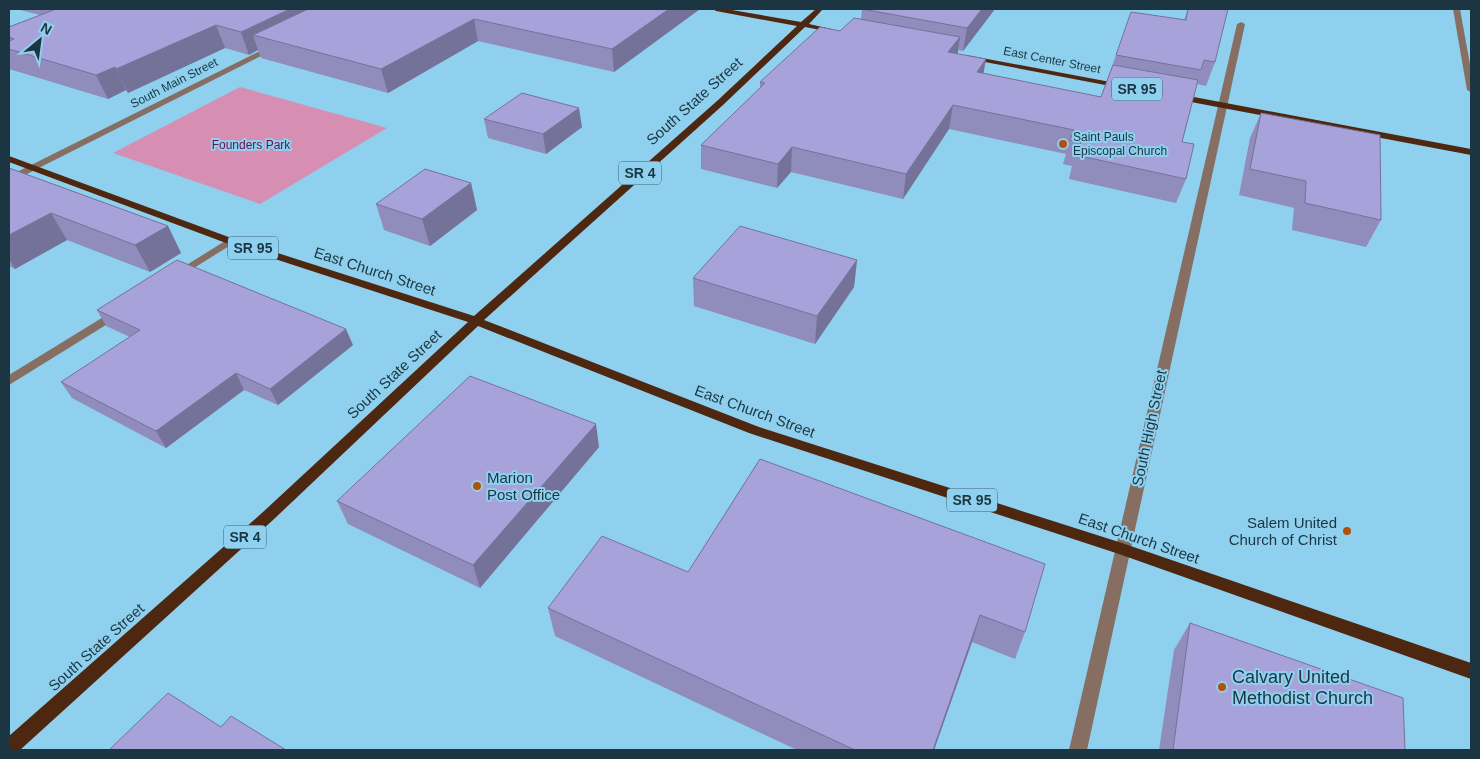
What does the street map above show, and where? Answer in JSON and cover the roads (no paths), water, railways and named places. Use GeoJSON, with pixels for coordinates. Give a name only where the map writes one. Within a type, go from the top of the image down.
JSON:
{"type":"FeatureCollection","features":[{"type":"Feature","properties":{"kind":"main road"},"geometry":{"type":"LineString","coordinates":[[716,9],[841,32]]}},
{"type":"Feature","properties":{"kind":"main road","name":"SR 4"},"geometry":{"type":"LineString","coordinates":[[803,25],[820,9]]}},
{"type":"Feature","properties":{"kind":"main road","name":"South State Street"},"geometry":{"type":"LineString","coordinates":[[9,748],[268,516],[476,321],[720,103],[803,25]]}},
{"type":"Feature","properties":{"kind":"main road","name":"East Center Street"},"geometry":{"type":"LineString","coordinates":[[956,54],[1128,88]]}},
{"type":"Feature","properties":{"kind":"main road","name":"SR 95"},"geometry":{"type":"LineString","coordinates":[[1167,95],[1471,152]]}},
{"type":"Feature","properties":{"kind":"main road","name":"SR 95"},"geometry":{"type":"LineString","coordinates":[[9,159],[33,168]]}},
{"type":"Feature","properties":{"kind":"main road","name":"East Church Street"},"geometry":{"type":"LineString","coordinates":[[33,168],[230,241],[476,321],[754,430],[1122,549],[1471,671]]}},
{"type":"Feature","properties":{"kind":"street"},"geometry":{"type":"LineString","coordinates":[[1456,9],[1471,90]]}},
{"type":"Feature","properties":{"kind":"street","name":"South High Street"},"geometry":{"type":"LineString","coordinates":[[1078,750],[1180,289],[1242,24]]}},
{"type":"Feature","properties":{"kind":"street","name":"South Main Street"},"geometry":{"type":"LineString","coordinates":[[9,180],[286,41]]}},
{"type":"Feature","properties":{"kind":"street"},"geometry":{"type":"LineString","coordinates":[[164,282],[230,241]]}},
{"type":"Feature","properties":{"kind":"street"},"geometry":{"type":"LineString","coordinates":[[9,381],[132,303]]}},
{"type":"Feature","properties":{"kind":"place","name":"Saint Pauls Episcopal Church"},"geometry":{"type":"Point","coordinates":[1063,144]}},
{"type":"Feature","properties":{"kind":"place","name":"Marion Post Office"},"geometry":{"type":"Point","coordinates":[477,486]}},
{"type":"Feature","properties":{"kind":"place","name":"Salem United Church of Christ"},"geometry":{"type":"Point","coordinates":[1347,531]}},
{"type":"Feature","properties":{"kind":"place","name":"Calvary United Methodist Church"},"geometry":{"type":"Point","coordinates":[1222,687]}},
{"type":"Feature","properties":{"kind":"park label","name":"Founders Park"},"geometry":{"type":"Point","coordinates":[251,145]}}]}
